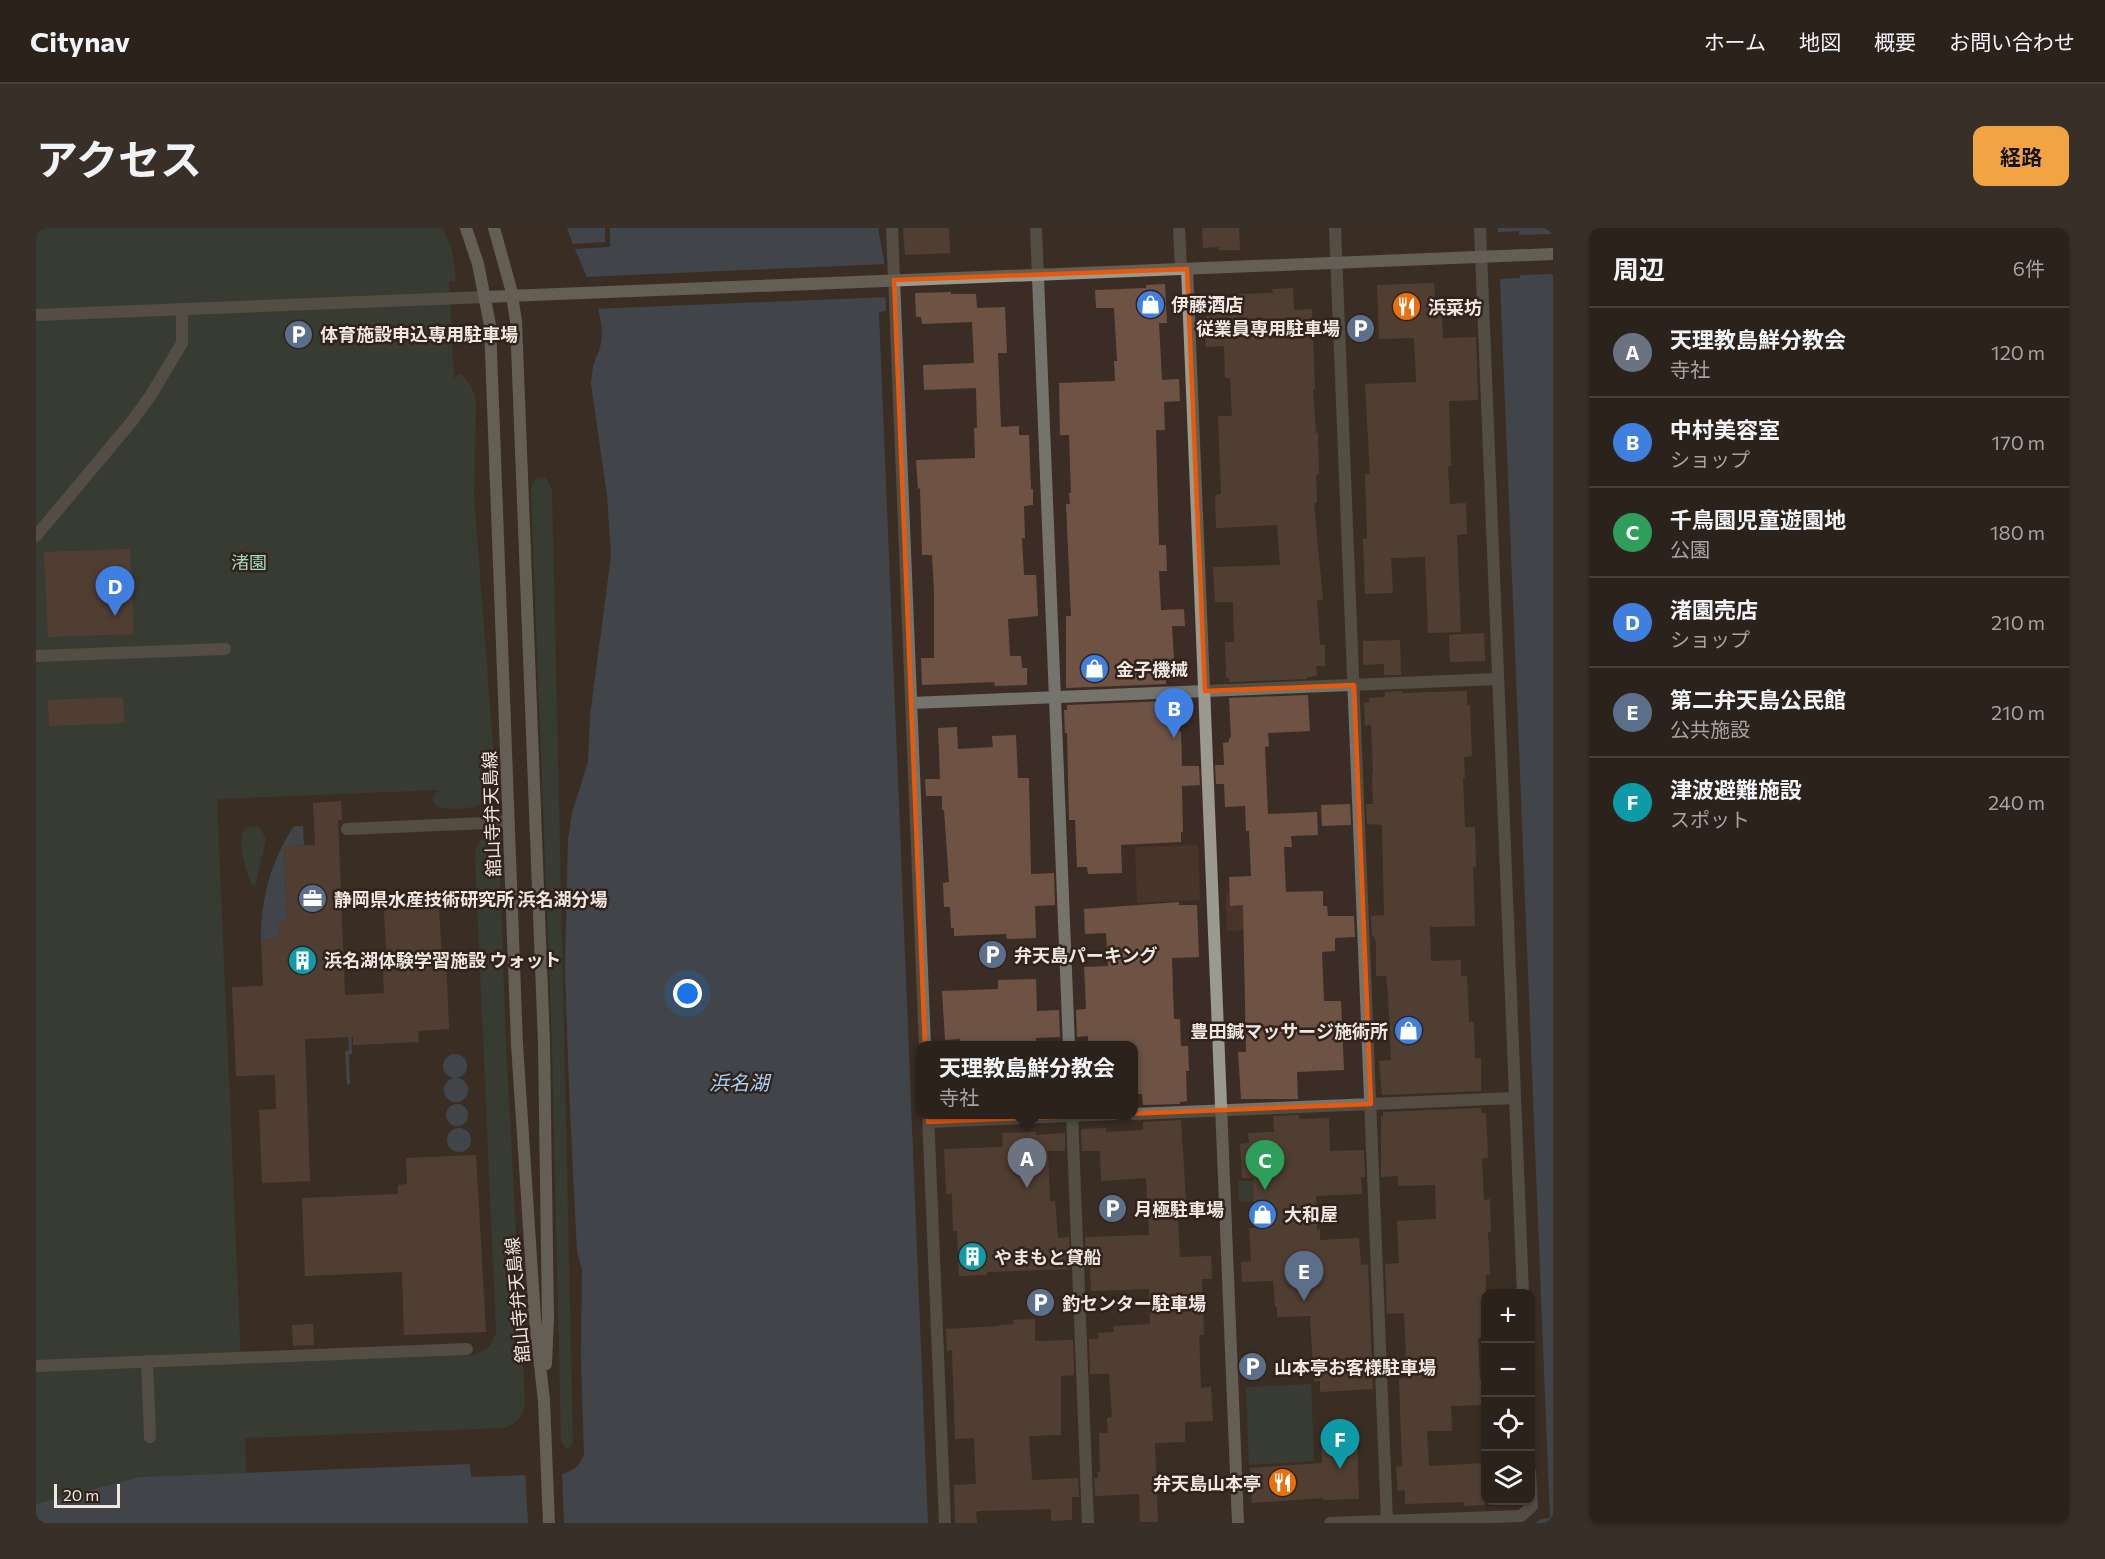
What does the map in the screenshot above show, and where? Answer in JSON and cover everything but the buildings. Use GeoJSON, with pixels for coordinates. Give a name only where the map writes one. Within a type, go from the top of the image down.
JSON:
{"type":"FeatureCollection","features":[{"type":"Feature","properties":{"kind":"main road","name":"舘山寺弁天島線"},"geometry":{"type":"LineString","coordinates":[[466,228],[478,264],[490,325],[518,1044],[535,1319],[544,1401],[549,1523]]}},
{"type":"Feature","properties":{"kind":"main road","name":"舘山寺弁天島線"},"geometry":{"type":"LineString","coordinates":[[494,228],[512,296],[516,321],[544,1043],[548,1318],[544,1401]]}},
{"type":"Feature","properties":{"kind":"main road"},"geometry":{"type":"LineString","coordinates":[[486,297],[1553,254]]}},
{"type":"Feature","properties":{"kind":"main road"},"geometry":{"type":"LineString","coordinates":[[1184,269],[1205,691],[1238,1523]]}},
{"type":"Feature","properties":{"kind":"street"},"geometry":{"type":"LineString","coordinates":[[892,228],[891,281],[925,1041]]}},
{"type":"Feature","properties":{"kind":"street"},"geometry":{"type":"LineString","coordinates":[[1036,228],[1069,1041]]}},
{"type":"Feature","properties":{"kind":"street"},"geometry":{"type":"LineString","coordinates":[[1179,228],[1184,269]]}},
{"type":"Feature","properties":{"kind":"street"},"geometry":{"type":"LineString","coordinates":[[1335,228],[1388,1521]]}},
{"type":"Feature","properties":{"kind":"street"},"geometry":{"type":"LineString","coordinates":[[1480,228],[1523,1289]]}},
{"type":"Feature","properties":{"kind":"street"},"geometry":{"type":"LineString","coordinates":[[36,315],[486,297]]}},
{"type":"Feature","properties":{"kind":"street"},"geometry":{"type":"LineString","coordinates":[[36,536],[133,420],[151,395],[182,343],[182,309]]}},
{"type":"Feature","properties":{"kind":"street"},"geometry":{"type":"LineString","coordinates":[[36,656],[225,649]]}},
{"type":"Feature","properties":{"kind":"street"},"geometry":{"type":"LineString","coordinates":[[911,703],[1498,679]]}},
{"type":"Feature","properties":{"kind":"street"},"geometry":{"type":"LineString","coordinates":[[347,829],[509,822]]}},
{"type":"Feature","properties":{"kind":"street"},"geometry":{"type":"LineString","coordinates":[[1138,1114],[1515,1098]]}},
{"type":"Feature","properties":{"kind":"street"},"geometry":{"type":"LineString","coordinates":[[928,1119],[945,1523]]}},
{"type":"Feature","properties":{"kind":"street"},"geometry":{"type":"LineString","coordinates":[[1072,1119],[1088,1523]]}},
{"type":"Feature","properties":{"kind":"street"},"geometry":{"type":"LineString","coordinates":[[36,1366],[467,1349]]}},
{"type":"Feature","properties":{"kind":"street"},"geometry":{"type":"LineString","coordinates":[[147,1361],[150,1437]]}},
{"type":"Feature","properties":{"kind":"street"},"geometry":{"type":"LineString","coordinates":[[1330,1523],[1521,1516],[1532,1505]]}},
{"type":"Feature","properties":{"kind":"highlighted area"},"geometry":{"type":"Polygon","coordinates":[[[1187,269],[1205,691],[1354,685],[1371,1104],[928,1122],[894,280],[1187,269]]]}},
{"type":"Feature","properties":{"kind":"shaded area"},"geometry":{"type":"Polygon","coordinates":[[[1198,845],[1200,900],[1137,903],[1135,847],[1198,845]]]}},
{"type":"Feature","properties":{"kind":"shaded area"},"geometry":{"type":"Polygon","coordinates":[[[1292,891],[1294,928],[1227,931],[1226,893],[1292,891]]]}},
{"type":"Feature","properties":{"kind":"green space","name":"渚園"},"geometry":{"type":"Polygon","coordinates":[[[36,228],[443,228],[452,251],[456,281],[449,282],[454,380],[461,374],[464,377],[473,391],[476,404],[474,496],[494,759],[484,777],[483,803],[469,808],[449,809],[438,806],[434,803],[433,796],[439,790],[217,799],[241,1364],[472,1355],[485,1350],[493,1341],[496,1332],[475,856],[476,846],[482,839],[490,838],[499,854],[506,1045],[525,1403],[519,1419],[504,1428],[245,1438],[246,1473],[140,1477],[36,1504],[36,228]]]}},
{"type":"Feature","properties":{"kind":"green space"},"geometry":{"type":"Polygon","coordinates":[[[540,477],[546,478],[552,489],[573,1443],[567,1449],[561,1442],[552,1043],[531,489],[533,481],[540,477]]]}},
{"type":"Feature","properties":{"kind":"green space"},"geometry":{"type":"Polygon","coordinates":[[[253,826],[260,828],[266,839],[255,886],[252,885],[245,864],[241,842],[245,829],[253,826]]]}},
{"type":"Feature","properties":{"kind":"green space"},"geometry":{"type":"Polygon","coordinates":[[[1292,1179],[1293,1200],[1239,1202],[1238,1181],[1292,1179]]]}},
{"type":"Feature","properties":{"kind":"green space"},"geometry":{"type":"Polygon","coordinates":[[[1311,1384],[1314,1461],[1249,1465],[1246,1387],[1311,1384]]]}},
{"type":"Feature","properties":{"kind":"water","name":"浜名湖"},"geometry":{"type":"Polygon","coordinates":[[[567,228],[878,228],[884,261],[886,311],[879,312],[928,1523],[36,1523],[36,1504],[140,1477],[470,1464],[471,1477],[563,1474],[576,1467],[584,1454],[581,1358],[582,1269],[577,1252],[565,967],[568,839],[572,813],[588,762],[590,716],[611,556],[607,495],[591,384],[593,366],[601,343],[601,321],[598,307],[567,228]]]}},
{"type":"Feature","properties":{"kind":"water"},"geometry":{"type":"Polygon","coordinates":[[[1498,228],[1553,228],[1553,1523],[1535,1523],[1541,1519],[1550,1518],[1500,279],[1520,278],[1519,231],[1498,232],[1498,228]]]}},
{"type":"Feature","properties":{"kind":"water"},"geometry":{"type":"Polygon","coordinates":[[[294,826],[303,826],[304,845],[284,847],[287,922],[278,922],[279,939],[261,940],[265,895],[273,866],[294,826]]]}},
{"type":"Feature","properties":{"kind":"water"},"geometry":{"type":"Polygon","coordinates":[[[350,1004],[352,1054],[349,1054],[350,1084],[347,1085],[345,1051],[349,1050],[347,1008],[350,1004]]]}},
{"type":"Feature","properties":{"kind":"water"},"geometry":{"type":"Polygon","coordinates":[[[455,1054],[463,1058],[467,1066],[463,1074],[455,1078],[447,1074],[443,1066],[447,1058],[455,1054]]]}},
{"type":"Feature","properties":{"kind":"water"},"geometry":{"type":"Polygon","coordinates":[[[456,1078],[464,1082],[468,1090],[464,1098],[456,1102],[448,1098],[444,1090],[448,1082],[456,1078]]]}},
{"type":"Feature","properties":{"kind":"water"},"geometry":{"type":"Polygon","coordinates":[[[453,1104],[461,1104],[468,1111],[468,1119],[461,1126],[453,1126],[446,1119],[446,1111],[453,1104]]]}},
{"type":"Feature","properties":{"kind":"water"},"geometry":{"type":"Polygon","coordinates":[[[459,1128],[467,1132],[471,1140],[467,1148],[459,1152],[451,1148],[447,1140],[451,1132],[459,1128]]]}},
{"type":"Feature","properties":{"kind":"pier"},"geometry":{"type":"Polygon","coordinates":[[[605,228],[610,228],[610,247],[574,249],[572,244],[605,242],[605,228]]]}},
{"type":"Feature","properties":{"kind":"pier"},"geometry":{"type":"Polygon","coordinates":[[[1553,234],[1553,274],[1520,275],[1518,235],[1553,234]]]}},
{"type":"Feature","properties":{"kind":"pier"},"geometry":{"type":"Polygon","coordinates":[[[887,264],[889,297],[594,309],[583,277],[887,264]]]}},
{"type":"Feature","properties":{"kind":"pier"},"geometry":{"type":"Polygon","coordinates":[[[562,1471],[564,1523],[528,1523],[525,1472],[562,1471]]]}},
{"type":"Feature","properties":{"kind":"place","name":"伊藤酒店"},"geometry":{"type":"Point","coordinates":[1150,304]}},
{"type":"Feature","properties":{"kind":"place","name":"浜菜坊"},"geometry":{"type":"Point","coordinates":[1407,307]}},
{"type":"Feature","properties":{"kind":"place","name":"従業員専用駐車場"},"geometry":{"type":"Point","coordinates":[1361,328]}},
{"type":"Feature","properties":{"kind":"place","name":"体育施設申込専用駐車場"},"geometry":{"type":"Point","coordinates":[299,334]}},
{"type":"Feature","properties":{"kind":"place","name":"渚園売店"},"geometry":{"type":"Point","coordinates":[115,616]}},
{"type":"Feature","properties":{"kind":"place","name":"金子機械"},"geometry":{"type":"Point","coordinates":[1095,669]}},
{"type":"Feature","properties":{"kind":"place","name":"中村美容室"},"geometry":{"type":"Point","coordinates":[1174,738]}},
{"type":"Feature","properties":{"kind":"place","name":"静岡県水産技術研究所 浜名湖分場"},"geometry":{"type":"Point","coordinates":[313,899]}},
{"type":"Feature","properties":{"kind":"place","name":"弁天島パーキング"},"geometry":{"type":"Point","coordinates":[993,955]}},
{"type":"Feature","properties":{"kind":"place","name":"浜名湖体験学習施設 ウォット"},"geometry":{"type":"Point","coordinates":[303,960]}},
{"type":"Feature","properties":{"kind":"place","name":"豊田鍼マッサージ施術所"},"geometry":{"type":"Point","coordinates":[1409,1031]}},
{"type":"Feature","properties":{"kind":"place","name":"天理教島鮮分教会"},"geometry":{"type":"Point","coordinates":[1027,1188]}},
{"type":"Feature","properties":{"kind":"place","name":"千鳥園児童遊園地"},"geometry":{"type":"Point","coordinates":[1265,1190]}},
{"type":"Feature","properties":{"kind":"place","name":"月極駐車場"},"geometry":{"type":"Point","coordinates":[1113,1209]}},
{"type":"Feature","properties":{"kind":"place","name":"大和屋"},"geometry":{"type":"Point","coordinates":[1263,1214]}},
{"type":"Feature","properties":{"kind":"place","name":"やまもと貸船"},"geometry":{"type":"Point","coordinates":[973,1257]}},
{"type":"Feature","properties":{"kind":"place","name":"第二弁天島公民館"},"geometry":{"type":"Point","coordinates":[1304,1301]}},
{"type":"Feature","properties":{"kind":"place","name":"釣センター駐車場"},"geometry":{"type":"Point","coordinates":[1041,1303]}},
{"type":"Feature","properties":{"kind":"place","name":"山本亭お客様駐車場"},"geometry":{"type":"Point","coordinates":[1253,1367]}},
{"type":"Feature","properties":{"kind":"place","name":"津波避難施設"},"geometry":{"type":"Point","coordinates":[1340,1469]}},
{"type":"Feature","properties":{"kind":"place","name":"弁天島山本亭"},"geometry":{"type":"Point","coordinates":[1282,1483]}}]}
